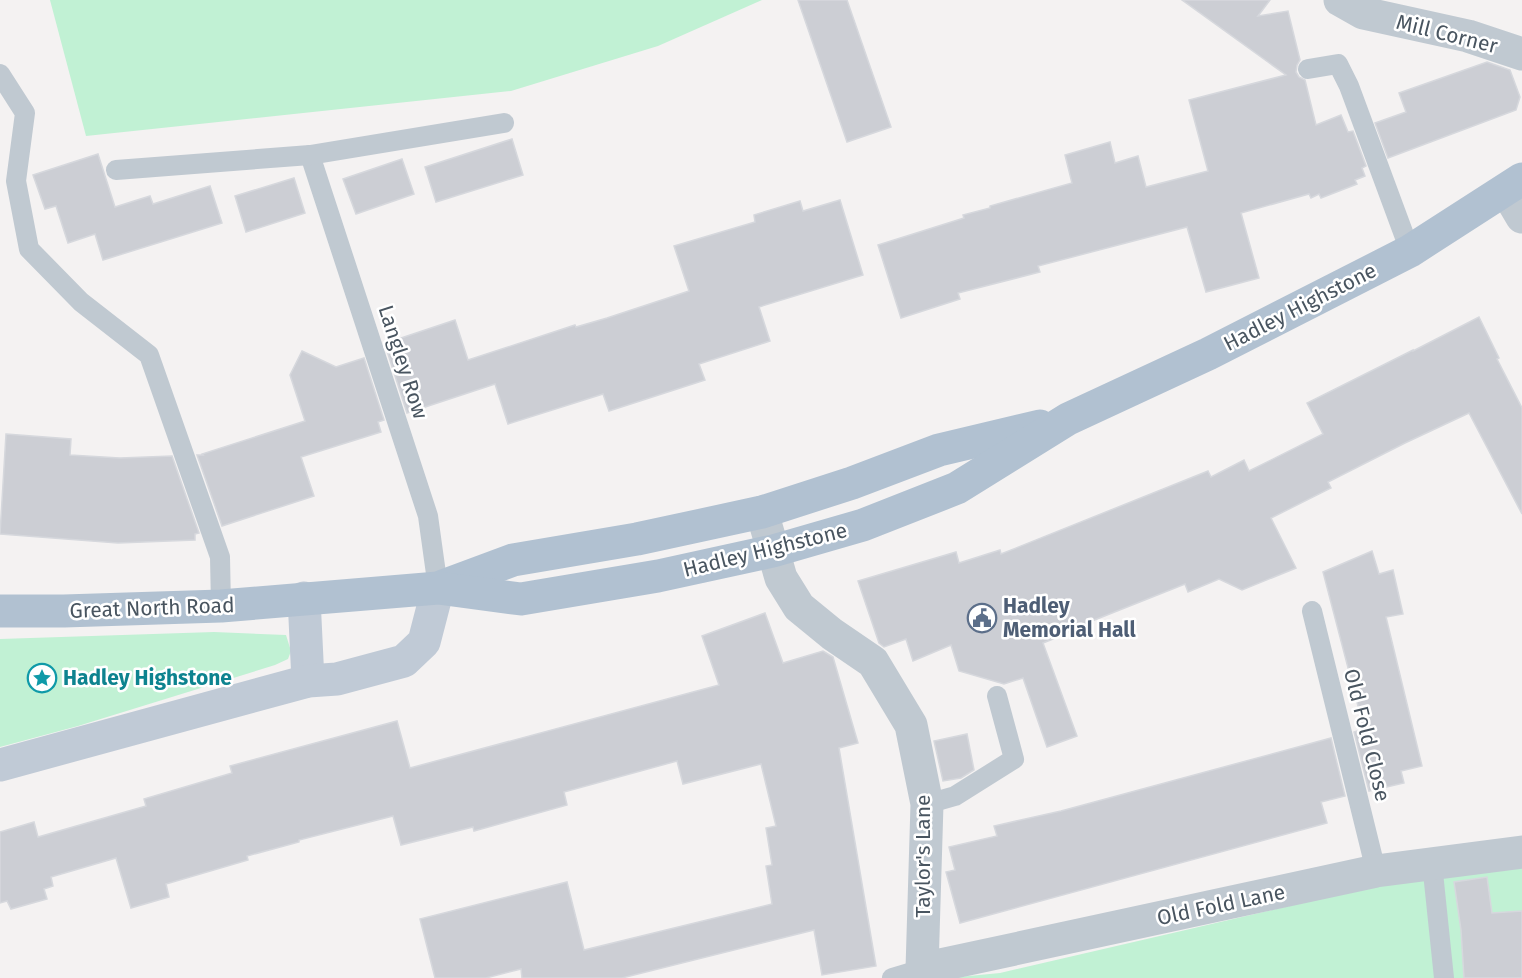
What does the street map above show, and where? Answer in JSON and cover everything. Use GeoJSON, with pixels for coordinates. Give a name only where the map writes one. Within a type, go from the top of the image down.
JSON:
{"type":"FeatureCollection","features":[{"type":"Feature","properties":{"kind":"main road","name":"Hadley Highstone"},"geometry":{"type":"LineString","coordinates":[[304,598],[438,588],[521,599],[658,576],[773,551],[863,525],[957,488],[1068,419],[1208,354],[1517,195]]}},
{"type":"Feature","properties":{"kind":"main road","name":"Hadley Highstone"},"geometry":{"type":"LineString","coordinates":[[438,588],[513,560],[637,538],[762,512],[852,483],[939,450],[1068,419]]}},
{"type":"Feature","properties":{"kind":"main road","name":"Great North Road"},"geometry":{"type":"LineString","coordinates":[[0,611],[221,606],[304,598]]}},
{"type":"Feature","properties":{"kind":"street","name":"Mill Corner"},"geometry":{"type":"LineString","coordinates":[[1340,0],[1363,14],[1468,36],[1522,54]]}},
{"type":"Feature","properties":{"kind":"street","name":"Taylor's Lane"},"geometry":{"type":"LineString","coordinates":[[762,512],[781,578],[799,607],[832,634],[873,662],[911,725],[927,804],[907,974]]}},
{"type":"Feature","properties":{"kind":"street"},"geometry":{"type":"LineString","coordinates":[[0,765],[308,681],[337,679],[404,661],[424,642],[438,588]]}},
{"type":"Feature","properties":{"kind":"street"},"geometry":{"type":"LineString","coordinates":[[304,598],[308,681]]}},
{"type":"Feature","properties":{"kind":"street","name":"Old Fold Lane"},"geometry":{"type":"LineString","coordinates":[[907,974],[1376,871],[1522,852]]}},
{"type":"Feature","properties":{"kind":"lane"},"geometry":{"type":"LineString","coordinates":[[1308,69],[1338,64],[1349,86],[1410,251]]}},
{"type":"Feature","properties":{"kind":"lane"},"geometry":{"type":"LineString","coordinates":[[0,74],[25,113],[16,181],[30,249],[81,302],[148,355],[220,557],[221,606]]}},
{"type":"Feature","properties":{"kind":"lane"},"geometry":{"type":"LineString","coordinates":[[116,170],[310,155],[504,123]]}},
{"type":"Feature","properties":{"kind":"lane","name":"Langley Row"},"geometry":{"type":"LineString","coordinates":[[310,155],[428,516],[438,588]]}},
{"type":"Feature","properties":{"kind":"lane","name":"Old Fold Close"},"geometry":{"type":"LineString","coordinates":[[1312,611],[1376,871]]}},
{"type":"Feature","properties":{"kind":"lane"},"geometry":{"type":"LineString","coordinates":[[927,804],[955,796],[1014,759],[997,696]]}},
{"type":"Feature","properties":{"kind":"lane"},"geometry":{"type":"LineString","coordinates":[[1432,863],[1444,978]]}},
{"type":"Feature","properties":{"kind":"green space"},"geometry":{"type":"Polygon","coordinates":[[[50,0],[762,0],[658,46],[511,91],[86,136],[50,0]]]}},
{"type":"Feature","properties":{"kind":"green space"},"geometry":{"type":"Polygon","coordinates":[[[214,632],[286,635],[291,651],[288,659],[275,665],[78,726],[0,747],[0,639],[214,632]]]}},
{"type":"Feature","properties":{"kind":"green space"},"geometry":{"type":"Polygon","coordinates":[[[1522,868],[1522,978],[948,978],[1000,973],[1371,887],[1522,868]]]}},
{"type":"Feature","properties":{"kind":"building"},"geometry":{"type":"Polygon","coordinates":[[[798,0],[847,0],[891,127],[847,142],[798,0]]]}},
{"type":"Feature","properties":{"kind":"building"},"geometry":{"type":"Polygon","coordinates":[[[1182,0],[1270,0],[1258,16],[1288,11],[1300,60],[1296,72],[1305,80],[1316,125],[1341,115],[1348,132],[1353,131],[1366,166],[1362,168],[1365,176],[1355,180],[1357,184],[1321,198],[1319,194],[1311,198],[1309,194],[1241,213],[1259,278],[1206,292],[1187,227],[1038,266],[1040,272],[958,293],[960,299],[901,318],[878,245],[964,218],[963,215],[990,208],[990,206],[1072,183],[1065,155],[1110,142],[1115,163],[1138,156],[1146,187],[1208,171],[1189,100],[1286,75],[1182,0]]]}},
{"type":"Feature","properties":{"kind":"building"},"geometry":{"type":"Polygon","coordinates":[[[1487,62],[1510,70],[1520,97],[1516,110],[1388,158],[1375,123],[1406,112],[1399,93],[1487,62]]]}},
{"type":"Feature","properties":{"kind":"building"},"geometry":{"type":"Polygon","coordinates":[[[512,139],[523,175],[436,202],[425,167],[512,139]]]}},
{"type":"Feature","properties":{"kind":"building"},"geometry":{"type":"Polygon","coordinates":[[[98,154],[115,207],[150,196],[153,204],[210,186],[222,223],[103,260],[95,234],[68,243],[56,206],[45,209],[33,175],[98,154]]]}},
{"type":"Feature","properties":{"kind":"building"},"geometry":{"type":"Polygon","coordinates":[[[402,159],[414,194],[356,214],[343,179],[402,159]]]}},
{"type":"Feature","properties":{"kind":"building"},"geometry":{"type":"Polygon","coordinates":[[[294,178],[305,213],[246,232],[235,196],[294,178]]]}},
{"type":"Feature","properties":{"kind":"building"},"geometry":{"type":"Polygon","coordinates":[[[840,200],[863,275],[759,307],[770,341],[699,364],[705,380],[609,411],[603,394],[508,424],[495,384],[407,413],[387,351],[397,348],[395,340],[455,320],[468,360],[575,325],[576,327],[607,318],[689,291],[674,246],[755,222],[754,215],[800,201],[803,211],[840,200]]]}},
{"type":"Feature","properties":{"kind":"building"},"geometry":{"type":"Polygon","coordinates":[[[1479,317],[1522,408],[1522,514],[1469,413],[1405,443],[1328,482],[1331,488],[1271,518],[1296,568],[1242,590],[1219,579],[1188,592],[1185,584],[1043,643],[1077,736],[1047,747],[1023,678],[1004,684],[959,671],[951,645],[913,661],[906,639],[884,647],[879,643],[858,581],[956,552],[959,563],[1000,550],[1001,554],[1208,471],[1211,477],[1244,460],[1249,471],[1323,434],[1307,403],[1479,317]]]}},
{"type":"Feature","properties":{"kind":"building"},"geometry":{"type":"Polygon","coordinates":[[[302,351],[336,367],[364,358],[384,420],[378,422],[381,432],[301,457],[314,496],[222,526],[197,455],[203,455],[305,421],[290,375],[302,351]]]}},
{"type":"Feature","properties":{"kind":"building"},"geometry":{"type":"Polygon","coordinates":[[[6,434],[71,439],[70,455],[120,458],[172,456],[199,533],[195,534],[195,540],[118,543],[0,534],[6,434]]]}},
{"type":"Feature","properties":{"kind":"building"},"geometry":{"type":"Polygon","coordinates":[[[1372,551],[1379,574],[1393,570],[1403,614],[1386,617],[1422,766],[1401,771],[1404,783],[1369,791],[1354,732],[1364,729],[1323,572],[1372,551]]]}},
{"type":"Feature","properties":{"kind":"building"},"geometry":{"type":"Polygon","coordinates":[[[765,613],[783,663],[823,651],[833,657],[858,743],[839,748],[876,966],[822,975],[814,930],[622,978],[522,978],[521,969],[486,978],[435,978],[420,919],[567,882],[584,950],[772,904],[766,866],[772,865],[766,828],[776,826],[761,764],[683,784],[677,761],[564,792],[567,805],[474,831],[473,827],[401,845],[393,816],[299,840],[299,842],[247,856],[248,860],[166,884],[169,897],[131,908],[116,858],[51,877],[53,886],[44,889],[47,899],[11,909],[7,901],[0,903],[0,832],[34,822],[38,837],[146,806],[144,799],[232,773],[230,766],[397,721],[410,768],[719,685],[702,636],[765,613]]]}},
{"type":"Feature","properties":{"kind":"building"},"geometry":{"type":"Polygon","coordinates":[[[967,734],[974,770],[961,778],[943,781],[934,741],[967,734]]]}},
{"type":"Feature","properties":{"kind":"building"},"geometry":{"type":"Polygon","coordinates":[[[1331,738],[1345,796],[1321,802],[1327,823],[960,923],[946,872],[955,870],[949,847],[997,836],[994,826],[1061,811],[1331,738]]]}},
{"type":"Feature","properties":{"kind":"building"},"geometry":{"type":"Polygon","coordinates":[[[1487,877],[1492,913],[1522,911],[1522,978],[1464,978],[1461,930],[1454,882],[1487,877]]]}},
{"type":"Feature","properties":{"kind":"place","name":"Hadley Memorial Hall"},"geometry":{"type":"Point","coordinates":[982,618]}},
{"type":"Feature","properties":{"kind":"place","name":"Hadley Highstone"},"geometry":{"type":"Point","coordinates":[42,678]}}]}
